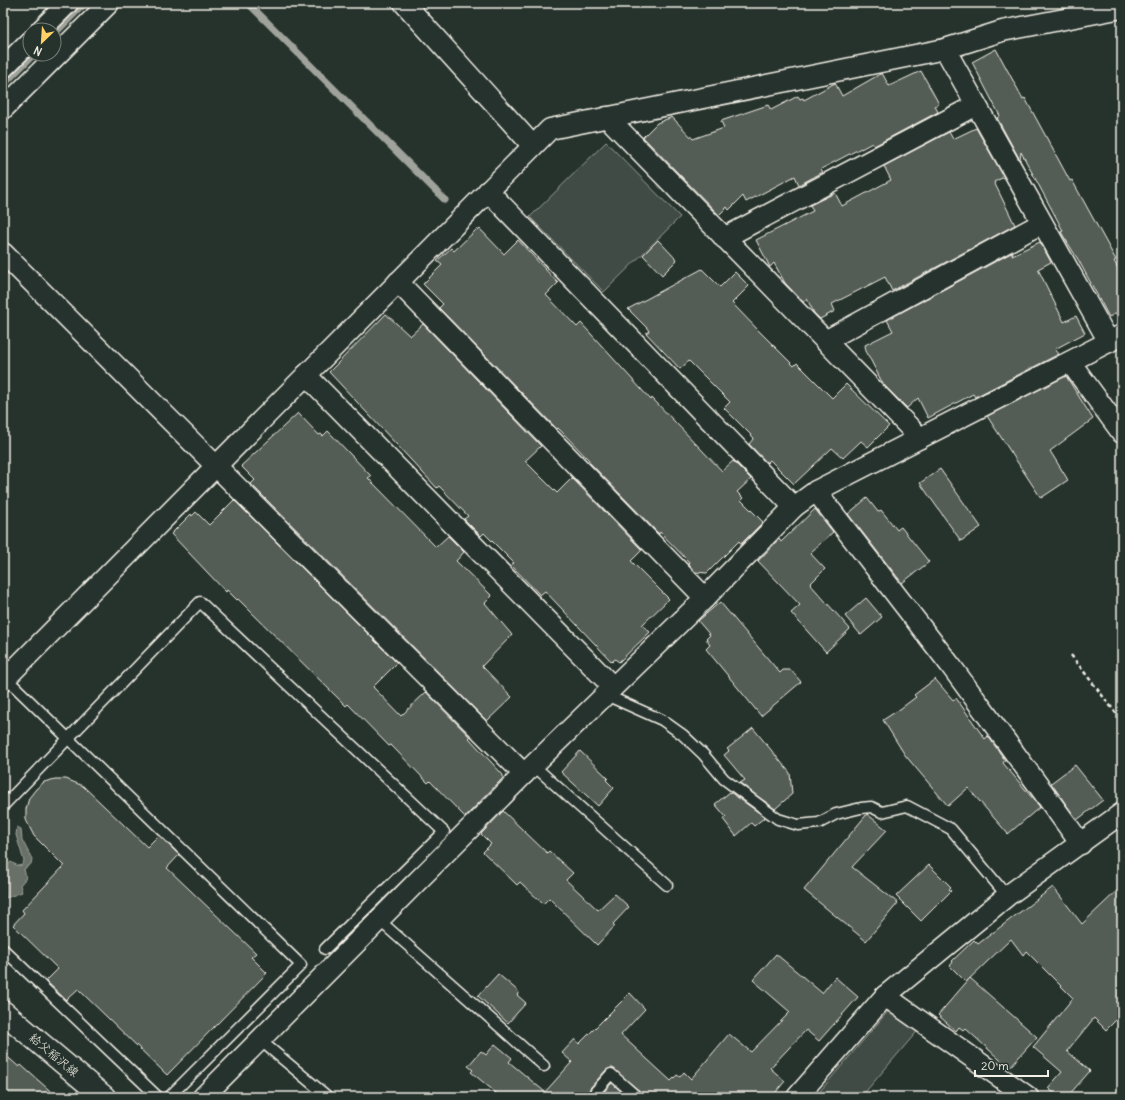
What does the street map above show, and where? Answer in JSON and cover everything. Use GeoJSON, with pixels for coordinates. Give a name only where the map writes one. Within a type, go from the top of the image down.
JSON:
{"type":"FeatureCollection","features":[{"type":"Feature","properties":{"kind":"main road","name":"給父稲沢線"},"geometry":{"type":"LineString","coordinates":[[3,1012],[104,1097]]}},
{"type":"Feature","properties":{"kind":"street"},"geometry":{"type":"LineString","coordinates":[[49,22],[68,3]]}},
{"type":"Feature","properties":{"kind":"street"},"geometry":{"type":"LineString","coordinates":[[3,109],[109,3]]}},
{"type":"Feature","properties":{"kind":"street"},"geometry":{"type":"LineString","coordinates":[[404,3],[533,146]]}},
{"type":"Feature","properties":{"kind":"street"},"geometry":{"type":"LineString","coordinates":[[5,679],[550,129],[945,49],[1002,31],[1122,8]]}},
{"type":"Feature","properties":{"kind":"street"},"geometry":{"type":"LineString","coordinates":[[3,68],[22,49]]}},
{"type":"Feature","properties":{"kind":"street"},"geometry":{"type":"LineString","coordinates":[[203,1097],[529,769],[706,598],[794,507],[816,491],[1115,339],[1042,222],[945,49]]}},
{"type":"Feature","properties":{"kind":"street"},"geometry":{"type":"LineString","coordinates":[[724,238],[976,105]]}},
{"type":"Feature","properties":{"kind":"street"},"geometry":{"type":"LineString","coordinates":[[607,118],[920,438]]}},
{"type":"Feature","properties":{"kind":"street"},"geometry":{"type":"LineString","coordinates":[[488,191],[794,507]]}},
{"type":"Feature","properties":{"kind":"street"},"geometry":{"type":"LineString","coordinates":[[825,341],[1042,222]]}},
{"type":"Feature","properties":{"kind":"street"},"geometry":{"type":"LineString","coordinates":[[3,253],[216,465],[529,769]]}},
{"type":"Feature","properties":{"kind":"street"},"geometry":{"type":"LineString","coordinates":[[398,282],[706,598]]}},
{"type":"Feature","properties":{"kind":"street"},"geometry":{"type":"LineString","coordinates":[[1070,362],[1122,434]]}},
{"type":"Feature","properties":{"kind":"street"},"geometry":{"type":"LineString","coordinates":[[306,375],[609,691]]}},
{"type":"Feature","properties":{"kind":"street"},"geometry":{"type":"LineString","coordinates":[[816,491],[951,666],[1081,844]]}},
{"type":"Feature","properties":{"kind":"street"},"geometry":{"type":"LineString","coordinates":[[797,1097],[885,996],[1007,896],[1122,813]]}},
{"type":"Feature","properties":{"kind":"street"},"geometry":{"type":"LineString","coordinates":[[885,996],[1028,1097]]}},
{"type":"Feature","properties":{"kind":"lane"},"geometry":{"type":"LineString","coordinates":[[3,806],[200,602],[444,832],[325,949]]}},
{"type":"Feature","properties":{"kind":"lane"},"geometry":{"type":"LineString","coordinates":[[5,679],[68,738],[301,965],[169,1097]]}},
{"type":"Feature","properties":{"kind":"lane"},"geometry":{"type":"LineString","coordinates":[[609,691],[667,724],[704,754],[724,779],[778,819],[798,825],[819,823],[836,814],[861,808],[871,807],[882,812],[906,806],[951,829],[1007,896]]}},
{"type":"Feature","properties":{"kind":"lane"},"geometry":{"type":"LineString","coordinates":[[529,769],[667,885]]}},
{"type":"Feature","properties":{"kind":"lane"},"geometry":{"type":"LineString","coordinates":[[380,920],[544,1066]]}},
{"type":"Feature","properties":{"kind":"lane"},"geometry":{"type":"LineString","coordinates":[[3,949],[158,1097]]}},
{"type":"Feature","properties":{"kind":"lane"},"geometry":{"type":"LineString","coordinates":[[260,1040],[328,1097]]}},
{"type":"Feature","properties":{"kind":"lane"},"geometry":{"type":"LineString","coordinates":[[595,1092],[611,1074],[637,1097]]}},
{"type":"Feature","properties":{"kind":"path"},"geometry":{"type":"LineString","coordinates":[[1071,655],[1122,721]]}},
{"type":"Feature","properties":{"kind":"shaded area"},"geometry":{"type":"Polygon","coordinates":[[[606,142],[680,217],[604,292],[530,217],[606,142]]]}},
{"type":"Feature","properties":{"kind":"shaded area"},"geometry":{"type":"Polygon","coordinates":[[[17,827],[21,829],[22,840],[32,859],[31,864],[24,869],[26,878],[20,885],[22,892],[6,898],[3,888],[3,868],[11,862],[18,866],[22,865],[24,861],[16,835],[17,827]]]}},
{"type":"Feature","properties":{"kind":"shaded area"},"geometry":{"type":"Polygon","coordinates":[[[890,1009],[920,1028],[861,1097],[815,1097],[890,1009]]]}},
{"type":"Feature","properties":{"kind":"building"},"geometry":{"type":"Polygon","coordinates":[[[996,49],[1023,99],[1025,98],[1070,181],[1072,180],[1116,260],[1114,261],[1122,276],[1122,310],[1109,317],[1079,261],[1061,232],[1063,231],[1059,223],[1021,152],[1020,160],[997,118],[1000,116],[972,62],[996,49]]]}},
{"type":"Feature","properties":{"kind":"building"},"geometry":{"type":"Polygon","coordinates":[[[921,71],[939,104],[935,106],[938,112],[874,146],[872,143],[821,169],[823,172],[799,185],[795,176],[746,202],[743,196],[729,210],[727,207],[719,215],[643,137],[657,123],[672,117],[693,139],[724,128],[721,121],[768,105],[771,110],[798,96],[800,99],[803,98],[804,100],[835,83],[842,96],[882,73],[889,86],[921,71]]]}},
{"type":"Feature","properties":{"kind":"building"},"geometry":{"type":"Polygon","coordinates":[[[976,128],[1004,177],[994,182],[1015,225],[892,291],[885,277],[832,304],[835,311],[820,319],[814,313],[807,299],[803,302],[785,283],[774,263],[770,267],[756,240],[813,211],[810,205],[835,193],[842,206],[891,180],[884,166],[949,132],[953,139],[976,128]]]}},
{"type":"Feature","properties":{"kind":"building"},"geometry":{"type":"Polygon","coordinates":[[[477,229],[478,231],[480,229],[504,254],[518,240],[558,283],[546,295],[577,327],[581,323],[651,400],[652,398],[722,471],[733,461],[751,479],[737,492],[743,498],[741,500],[763,522],[741,544],[739,541],[707,573],[695,572],[688,564],[689,562],[660,532],[659,534],[561,431],[558,428],[557,429],[439,308],[443,304],[423,284],[442,265],[437,261],[451,248],[454,251],[477,229]]]}},
{"type":"Feature","properties":{"kind":"building"},"geometry":{"type":"Polygon","coordinates":[[[658,240],[677,260],[662,275],[643,255],[658,240]]]}},
{"type":"Feature","properties":{"kind":"building"},"geometry":{"type":"Polygon","coordinates":[[[1040,242],[1051,262],[1038,269],[1064,322],[1076,316],[1085,333],[1055,349],[1059,354],[975,397],[973,394],[928,418],[918,398],[907,408],[883,384],[866,351],[865,345],[893,331],[887,320],[1013,252],[1012,255],[1040,242]]]}},
{"type":"Feature","properties":{"kind":"building"},"geometry":{"type":"Polygon","coordinates":[[[702,269],[720,287],[735,272],[749,286],[732,303],[794,366],[797,363],[832,398],[846,384],[889,426],[868,447],[861,441],[843,458],[832,448],[794,484],[770,460],[767,463],[749,444],[754,438],[724,408],[730,402],[689,361],[680,369],[646,333],[649,331],[647,328],[628,309],[702,269]]]}},
{"type":"Feature","properties":{"kind":"building"},"geometry":{"type":"Polygon","coordinates":[[[386,314],[410,336],[423,324],[541,446],[525,461],[557,493],[572,478],[642,550],[631,561],[669,599],[642,625],[650,632],[619,662],[615,659],[612,662],[545,591],[540,595],[511,565],[514,563],[484,533],[481,536],[464,519],[468,516],[439,486],[437,488],[329,372],[386,314]]]}},
{"type":"Feature","properties":{"kind":"building"},"geometry":{"type":"Polygon","coordinates":[[[1066,376],[1093,419],[1050,451],[1068,480],[1041,498],[987,416],[1066,376]]]}},
{"type":"Feature","properties":{"kind":"building"},"geometry":{"type":"Polygon","coordinates":[[[298,413],[319,435],[321,434],[323,436],[328,431],[371,476],[368,478],[436,547],[448,536],[464,552],[456,561],[492,596],[485,603],[512,635],[482,666],[512,697],[487,721],[251,484],[255,480],[241,466],[298,413]]]}},
{"type":"Feature","properties":{"kind":"building"},"geometry":{"type":"Polygon","coordinates":[[[940,469],[981,527],[961,541],[920,483],[940,469]]]}},
{"type":"Feature","properties":{"kind":"building"},"geometry":{"type":"Polygon","coordinates":[[[867,498],[878,512],[881,510],[897,530],[901,527],[929,562],[902,583],[848,514],[867,498]]]}},
{"type":"Feature","properties":{"kind":"building"},"geometry":{"type":"Polygon","coordinates":[[[234,500],[397,663],[373,687],[401,716],[426,692],[470,737],[469,738],[503,775],[503,778],[465,817],[430,781],[428,783],[391,745],[389,746],[348,704],[346,706],[238,599],[237,600],[227,590],[226,592],[171,534],[191,514],[192,516],[196,512],[209,525],[234,500]]]}},
{"type":"Feature","properties":{"kind":"building"},"geometry":{"type":"Polygon","coordinates":[[[815,509],[833,532],[810,553],[825,569],[810,584],[850,629],[826,652],[791,613],[800,605],[758,561],[779,539],[781,542],[815,509]]]}},
{"type":"Feature","properties":{"kind":"building"},"geometry":{"type":"Polygon","coordinates":[[[866,598],[882,617],[861,635],[845,616],[866,598]]]}},
{"type":"Feature","properties":{"kind":"building"},"geometry":{"type":"Polygon","coordinates":[[[720,602],[780,673],[783,670],[791,670],[801,682],[761,716],[706,649],[710,645],[706,639],[710,635],[698,621],[720,602]]]}},
{"type":"Feature","properties":{"kind":"building"},"geometry":{"type":"Polygon","coordinates":[[[935,679],[953,700],[956,698],[985,739],[988,736],[1005,760],[1003,763],[1040,807],[1008,834],[968,788],[948,806],[905,755],[883,720],[916,697],[914,695],[935,679]]]}},
{"type":"Feature","properties":{"kind":"building"},"geometry":{"type":"Polygon","coordinates":[[[753,728],[790,773],[792,794],[775,809],[740,783],[745,780],[724,755],[729,751],[727,749],[753,728]]]}},
{"type":"Feature","properties":{"kind":"building"},"geometry":{"type":"Polygon","coordinates":[[[580,751],[608,778],[606,780],[614,788],[598,806],[561,772],[580,751]]]}},
{"type":"Feature","properties":{"kind":"building"},"geometry":{"type":"Polygon","coordinates":[[[1075,765],[1103,800],[1077,820],[1051,783],[1075,765]]]}},
{"type":"Feature","properties":{"kind":"building"},"geometry":{"type":"Polygon","coordinates":[[[55,779],[66,779],[83,786],[147,847],[159,835],[179,855],[167,868],[256,953],[251,957],[267,973],[167,1075],[78,989],[66,1000],[46,981],[58,969],[13,925],[24,913],[22,910],[64,866],[34,836],[26,820],[26,809],[29,798],[44,782],[55,779]]]}},
{"type":"Feature","properties":{"kind":"building"},"geometry":{"type":"Polygon","coordinates":[[[730,792],[765,817],[754,826],[751,823],[736,836],[723,819],[726,817],[715,804],[730,792]]]}},
{"type":"Feature","properties":{"kind":"building"},"geometry":{"type":"Polygon","coordinates":[[[503,811],[547,853],[549,851],[573,873],[566,880],[598,910],[615,894],[629,907],[613,924],[615,926],[597,945],[549,898],[543,904],[520,882],[517,885],[483,852],[491,844],[481,834],[503,811]]]}},
{"type":"Feature","properties":{"kind":"building"},"geometry":{"type":"Polygon","coordinates":[[[867,814],[887,830],[852,867],[898,903],[866,941],[804,890],[867,814]]]}},
{"type":"Feature","properties":{"kind":"building"},"geometry":{"type":"Polygon","coordinates":[[[929,865],[951,887],[949,889],[951,891],[921,921],[896,896],[929,865]]]}},
{"type":"Feature","properties":{"kind":"building"},"geometry":{"type":"Polygon","coordinates":[[[1122,886],[1122,1014],[1106,1030],[1094,1018],[1067,1051],[1090,1071],[1067,1097],[1058,1097],[1048,1088],[1062,1072],[1033,1047],[1073,998],[1026,951],[1023,955],[1011,939],[966,982],[950,966],[953,962],[952,961],[974,940],[978,944],[1053,887],[1082,924],[1122,886]]]}},
{"type":"Feature","properties":{"kind":"building"},"geometry":{"type":"Polygon","coordinates":[[[776,954],[822,993],[835,977],[858,997],[819,1041],[806,1030],[770,1068],[785,1081],[772,1097],[643,1097],[641,1092],[612,1068],[606,1070],[590,1088],[589,1094],[591,1097],[501,1097],[471,1072],[473,1070],[468,1066],[481,1051],[486,1055],[495,1044],[512,1058],[509,1062],[545,1092],[572,1062],[562,1053],[575,1039],[579,1044],[630,993],[645,1009],[621,1035],[671,1081],[677,1075],[680,1077],[684,1072],[691,1079],[729,1034],[751,1052],[790,1012],[753,980],[776,954]]]}},
{"type":"Feature","properties":{"kind":"building"},"geometry":{"type":"Polygon","coordinates":[[[498,974],[519,992],[517,995],[526,1003],[508,1023],[478,996],[498,974]]]}},
{"type":"Feature","properties":{"kind":"building"},"geometry":{"type":"Polygon","coordinates":[[[970,978],[1037,1037],[1009,1068],[965,1028],[963,1030],[959,1027],[956,1031],[938,1015],[970,978]]]}},
{"type":"Feature","properties":{"kind":"building"},"geometry":{"type":"Polygon","coordinates":[[[3,1053],[19,1067],[21,1065],[57,1097],[3,1097],[3,1053]]]}},
{"type":"Feature","properties":{"kind":"building"},"geometry":{"type":"Polygon","coordinates":[[[612,1083],[627,1097],[599,1097],[612,1083]]]}},
{"type":"Feature","properties":{"kind":"waterway"},"geometry":{"type":"LineString","coordinates":[[62,26],[85,3]]}},
{"type":"Feature","properties":{"kind":"waterway"},"geometry":{"type":"LineString","coordinates":[[248,3],[445,200]]}},
{"type":"Feature","properties":{"kind":"waterway"},"geometry":{"type":"LineString","coordinates":[[3,85],[26,62]]}}]}
